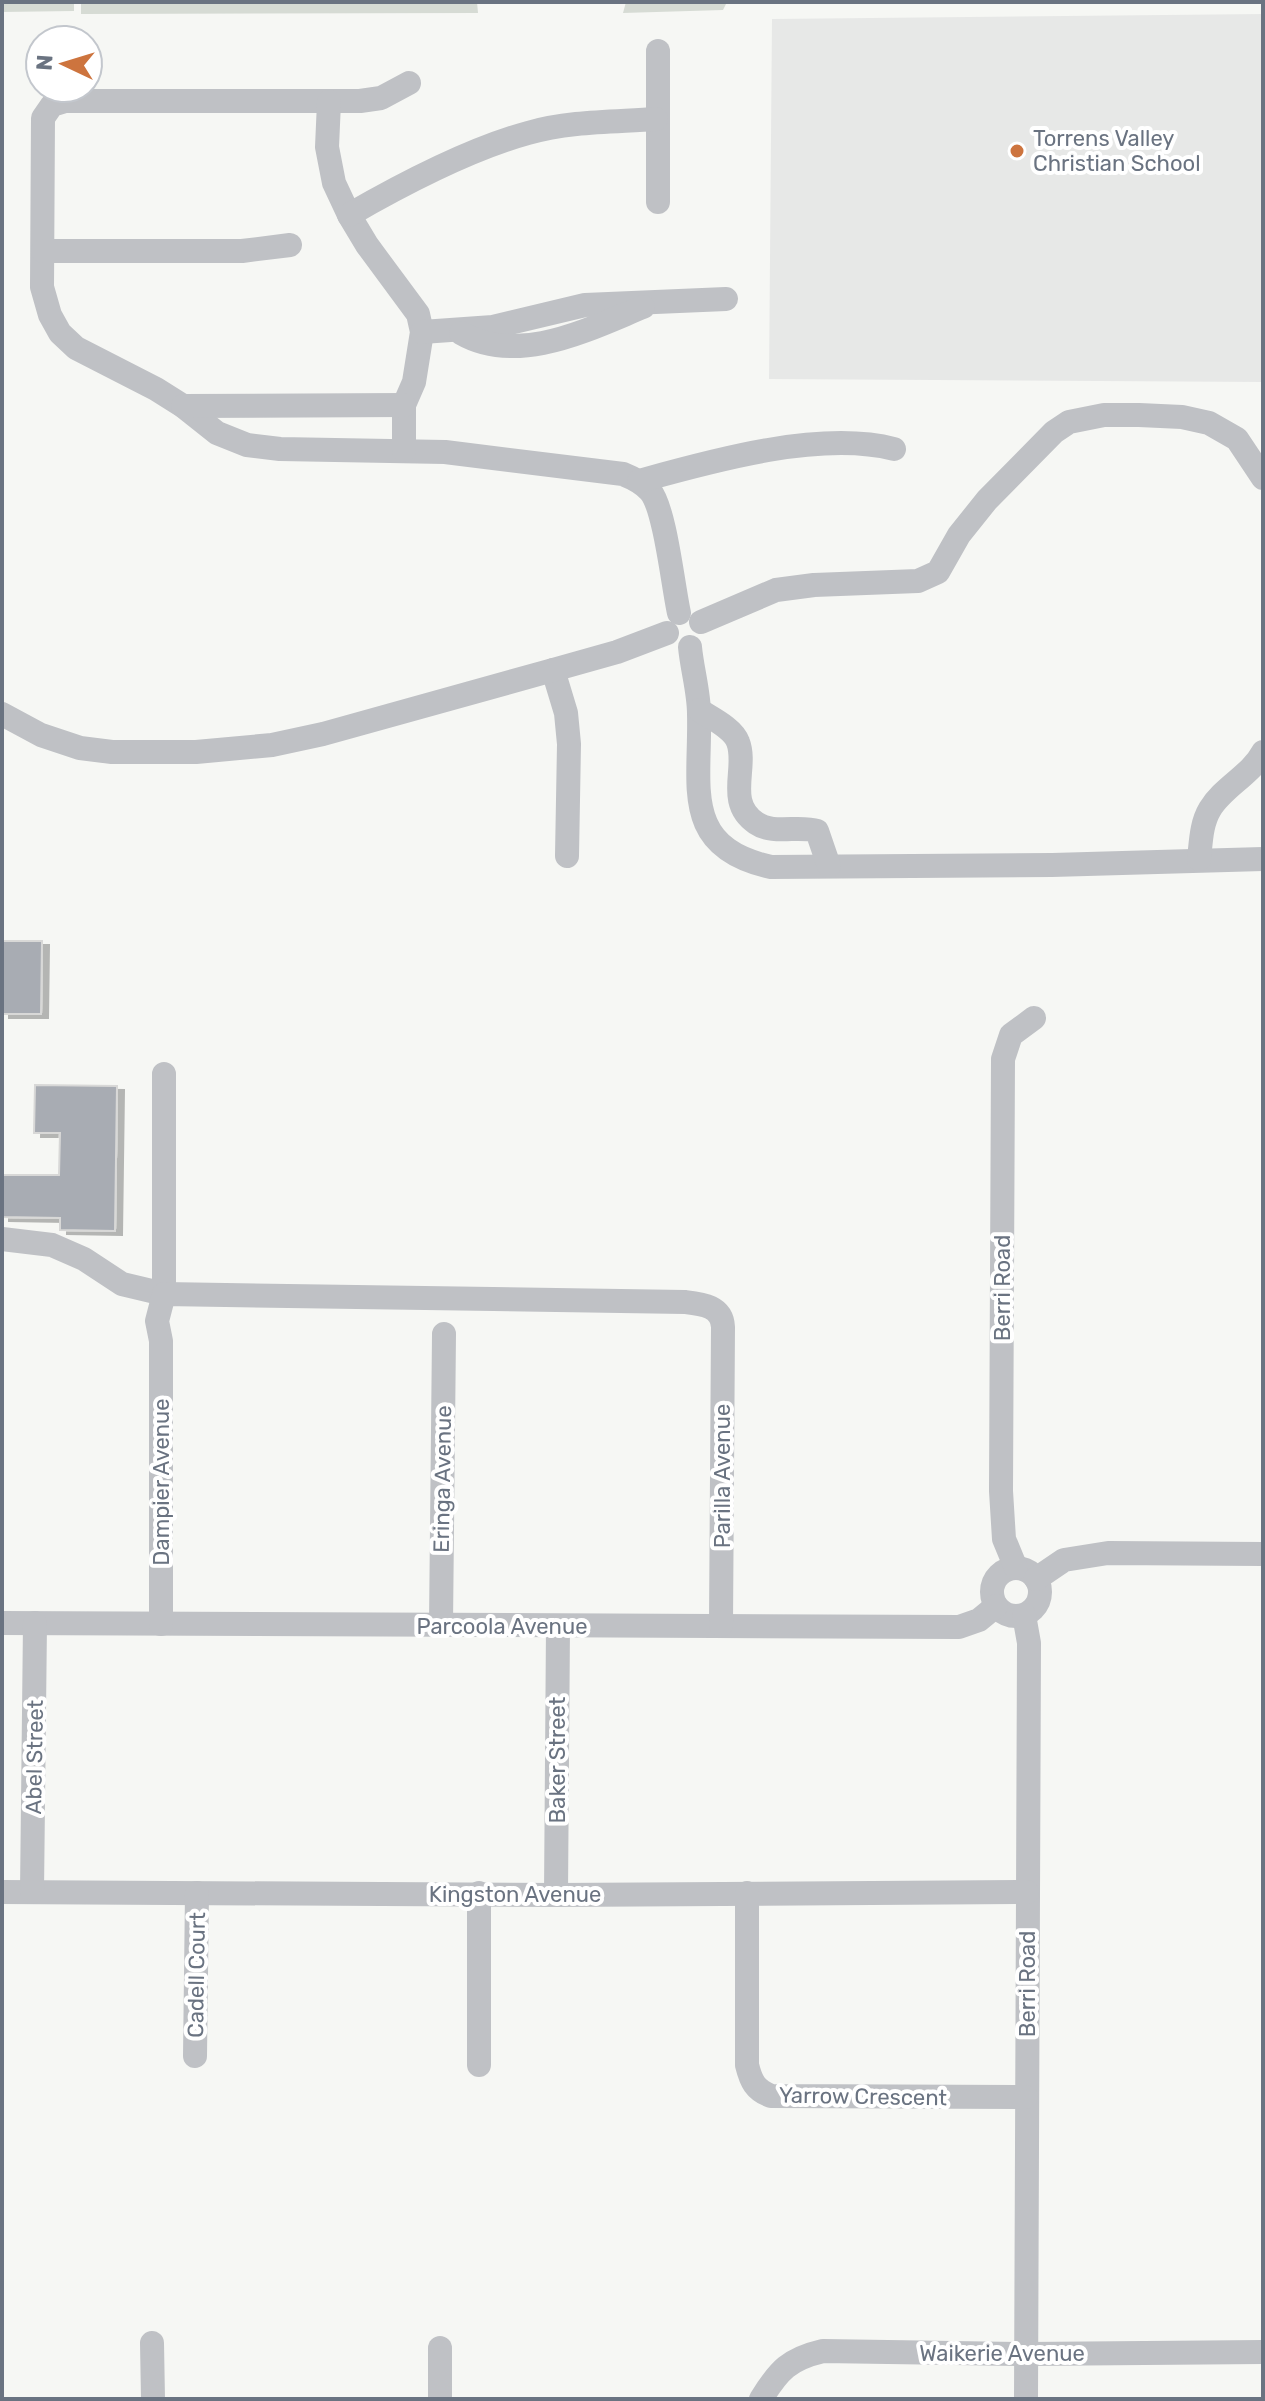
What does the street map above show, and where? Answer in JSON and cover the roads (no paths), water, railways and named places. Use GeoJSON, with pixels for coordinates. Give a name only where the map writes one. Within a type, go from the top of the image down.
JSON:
{"type":"FeatureCollection","features":[{"type":"Feature","properties":{"kind":"street"},"geometry":{"type":"LineString","coordinates":[[658,51],[658,202]]}},
{"type":"Feature","properties":{"kind":"street"},"geometry":{"type":"LineString","coordinates":[[409,83],[381,98],[329,102],[65,101],[52,105],[43,118],[42,287],[50,315],[60,333],[76,348],[183,406],[217,433],[247,445],[280,449],[445,452],[623,474],[639,481],[651,492],[661,514],[682,623],[702,635],[690,647],[699,710],[702,814],[712,837],[749,862],[771,867],[1052,865],[1263,859]]}},
{"type":"Feature","properties":{"kind":"street"},"geometry":{"type":"LineString","coordinates":[[329,102],[327,147],[334,183],[367,245],[418,314],[422,332],[416,372],[404,405],[404,450]]}},
{"type":"Feature","properties":{"kind":"street"},"geometry":{"type":"LineString","coordinates":[[349,215],[472,154],[527,133],[570,124],[656,119]]}},
{"type":"Feature","properties":{"kind":"street"},"geometry":{"type":"LineString","coordinates":[[43,251],[242,251],[290,245]]}},
{"type":"Feature","properties":{"kind":"street"},"geometry":{"type":"LineString","coordinates":[[422,332],[455,330],[471,339],[505,346],[540,344],[657,302],[726,299]]}},
{"type":"Feature","properties":{"kind":"street"},"geometry":{"type":"LineString","coordinates":[[183,406],[404,405]]}},
{"type":"Feature","properties":{"kind":"street"},"geometry":{"type":"LineString","coordinates":[[3,716],[41,735],[80,748],[112,752],[202,751],[272,745],[323,734],[617,652],[682,623],[776,590],[814,585],[918,581],[938,572],[959,535],[987,500],[1054,432],[1069,422],[1104,415],[1182,417],[1209,423],[1237,439],[1263,478]]}},
{"type":"Feature","properties":{"kind":"street"},"geometry":{"type":"LineString","coordinates":[[639,481],[682,469],[807,444],[871,443],[894,449]]}},
{"type":"Feature","properties":{"kind":"street"},"geometry":{"type":"LineString","coordinates":[[553,670],[566,713],[569,744],[567,856]]}},
{"type":"Feature","properties":{"kind":"street"},"geometry":{"type":"LineString","coordinates":[[699,710],[733,734],[739,743],[738,795],[744,810],[755,823],[767,828],[805,827],[817,831],[829,866]]}},
{"type":"Feature","properties":{"kind":"street"},"geometry":{"type":"LineString","coordinates":[[1199,859],[1201,832],[1211,807],[1257,763],[1263,752]]}},
{"type":"Feature","properties":{"kind":"street","name":"Berri Road"},"geometry":{"type":"LineString","coordinates":[[1026,1573],[1004,1539],[1001,1491],[1003,1059],[1011,1035],[1034,1018]]}},
{"type":"Feature","properties":{"kind":"street","name":"Dampier Avenue"},"geometry":{"type":"LineString","coordinates":[[161,1624],[161,1341],[157,1321],[164,1294],[164,1074]]}},
{"type":"Feature","properties":{"kind":"street"},"geometry":{"type":"LineString","coordinates":[[2,1239],[52,1245],[84,1259],[122,1284],[164,1294]]}},
{"type":"Feature","properties":{"kind":"street","name":"Parilla Avenue"},"geometry":{"type":"LineString","coordinates":[[164,1294],[685,1302],[703,1304],[716,1310],[723,1320],[721,1625]]}},
{"type":"Feature","properties":{"kind":"street","name":"Eringa Avenue"},"geometry":{"type":"LineString","coordinates":[[441,1625],[444,1334]]}},
{"type":"Feature","properties":{"kind":"street"},"geometry":{"type":"LineString","coordinates":[[1026,1573],[1040,1595],[1037,1605],[1024,1615],[1007,1615],[992,1598],[993,1584],[1004,1571],[1026,1573],[1064,1560],[1108,1553],[1263,1554]]}},
{"type":"Feature","properties":{"kind":"street","name":"Parcoola Avenue"},"geometry":{"type":"LineString","coordinates":[[2,1623],[959,1627],[979,1620],[996,1606]]}},
{"type":"Feature","properties":{"kind":"street","name":"Berri Road"},"geometry":{"type":"LineString","coordinates":[[1024,1615],[1029,1643],[1026,2399]]}},
{"type":"Feature","properties":{"kind":"street","name":"Abel Street"},"geometry":{"type":"LineString","coordinates":[[32,1892],[35,1623]]}},
{"type":"Feature","properties":{"kind":"street","name":"Baker Street"},"geometry":{"type":"LineString","coordinates":[[556,1895],[558,1626]]}},
{"type":"Feature","properties":{"kind":"street","name":"Kingston Avenue"},"geometry":{"type":"LineString","coordinates":[[2,1892],[556,1895],[1027,1892]]}},
{"type":"Feature","properties":{"kind":"street","name":"Cadell Court"},"geometry":{"type":"LineString","coordinates":[[195,2056],[197,1893]]}},
{"type":"Feature","properties":{"kind":"street"},"geometry":{"type":"LineString","coordinates":[[479,1893],[479,2065]]}},
{"type":"Feature","properties":{"kind":"street","name":"Yarrow Crescent"},"geometry":{"type":"LineString","coordinates":[[747,1893],[747,2065],[751,2081],[760,2092],[771,2096],[1026,2097]]}},
{"type":"Feature","properties":{"kind":"street"},"geometry":{"type":"LineString","coordinates":[[152,2343],[153,2399]]}},
{"type":"Feature","properties":{"kind":"street"},"geometry":{"type":"LineString","coordinates":[[440,2348],[440,2399]]}},
{"type":"Feature","properties":{"kind":"street","name":"Waikerie Avenue"},"geometry":{"type":"LineString","coordinates":[[761,2399],[778,2373],[800,2356],[823,2351],[1026,2354],[1263,2352]]}},
{"type":"Feature","properties":{"kind":"place","name":"Torrens Valley Christian School"},"geometry":{"type":"Point","coordinates":[1017,151]}}]}
